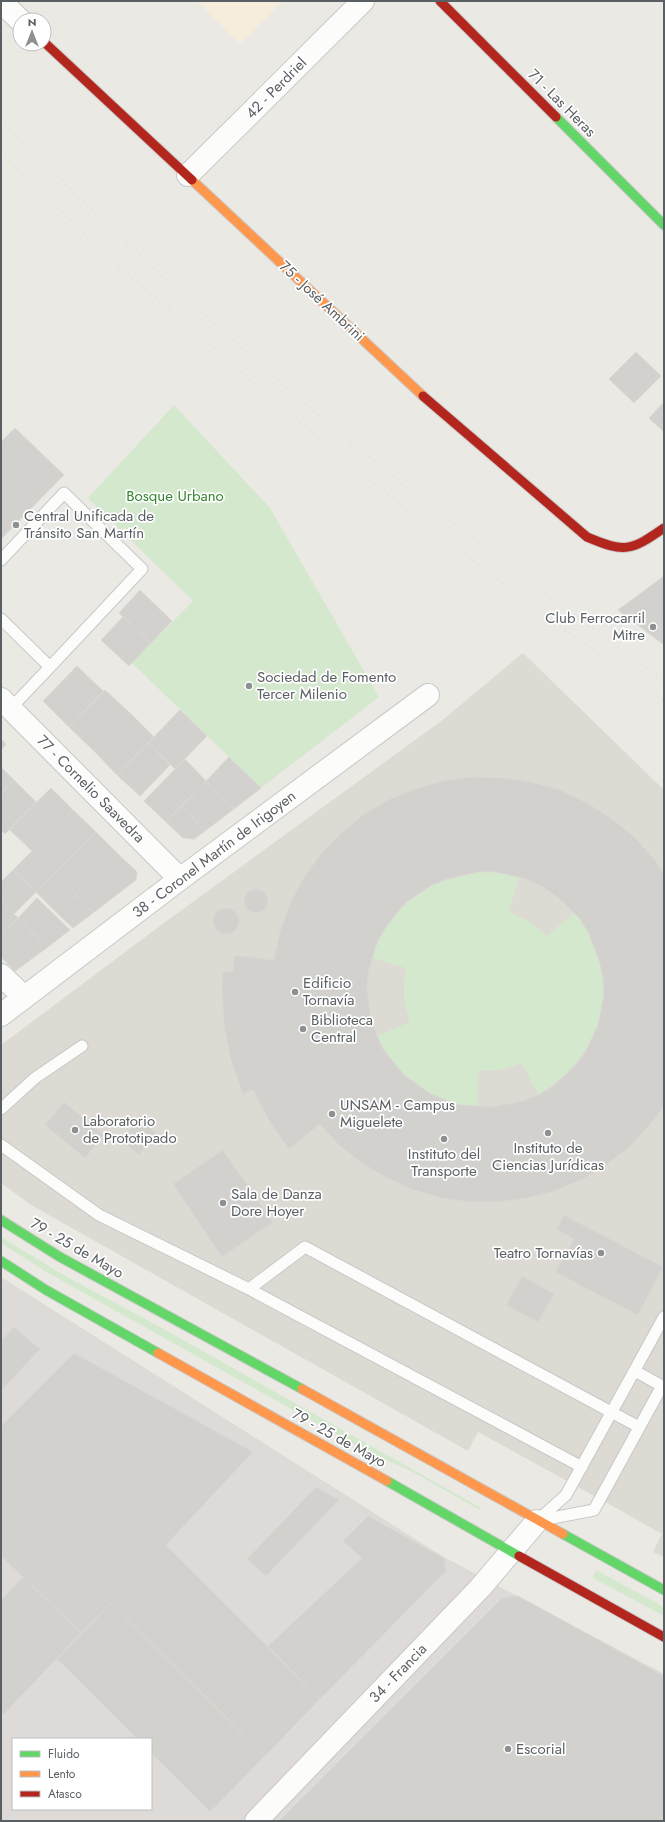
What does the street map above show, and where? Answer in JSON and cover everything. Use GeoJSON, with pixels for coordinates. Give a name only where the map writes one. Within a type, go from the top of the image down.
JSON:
{"type":"FeatureCollection","features":[{"type":"Feature","properties":{"kind":"main road","name":"71 - Las Heras"},"geometry":{"type":"LineString","coordinates":[[440,1],[664,225]]}},
{"type":"Feature","properties":{"kind":"main road","name":"75 - José Ambrini"},"geometry":{"type":"LineString","coordinates":[[52,49],[440,412],[587,537],[610,547],[630,549],[641,544],[664,528]]}},
{"type":"Feature","properties":{"kind":"main road","name":"79 - 25 de Mayo"},"geometry":{"type":"LineString","coordinates":[[1,1220],[60,1257],[157,1308],[536,1521],[664,1590]]}},
{"type":"Feature","properties":{"kind":"main road","name":"79 - 25 de Mayo"},"geometry":{"type":"LineString","coordinates":[[1,1261],[46,1290],[664,1637]]}},
{"type":"Feature","properties":{"kind":"street","name":"42 - Perdriel"},"geometry":{"type":"LineString","coordinates":[[188,175],[363,1]]}},
{"type":"Feature","properties":{"kind":"street"},"geometry":{"type":"LineString","coordinates":[[1,2],[12,12]]}},
{"type":"Feature","properties":{"kind":"street","name":"38 - Coronel Martín de Irigoyen"},"geometry":{"type":"LineString","coordinates":[[1,1015],[180,878],[428,694]]}},
{"type":"Feature","properties":{"kind":"street","name":"77 - Cornelio Saavedra"},"geometry":{"type":"LineString","coordinates":[[6,704],[180,878]]}},
{"type":"Feature","properties":{"kind":"street"},"geometry":{"type":"LineString","coordinates":[[1,975],[24,997]]}},
{"type":"Feature","properties":{"kind":"street","name":"34 - Francia"},"geometry":{"type":"LineString","coordinates":[[256,1821],[480,1588],[536,1521]]}},
{"type":"Feature","properties":{"kind":"lane"},"geometry":{"type":"LineString","coordinates":[[1,560],[64,493],[142,569],[50,667],[6,704]]}},
{"type":"Feature","properties":{"kind":"lane"},"geometry":{"type":"LineString","coordinates":[[1,619],[50,667]]}},
{"type":"Feature","properties":{"kind":"lane"},"geometry":{"type":"LineString","coordinates":[[1,1109],[35,1078],[82,1046]]}},
{"type":"Feature","properties":{"kind":"lane"},"geometry":{"type":"LineString","coordinates":[[1,1145],[99,1215],[249,1289],[582,1467]]}},
{"type":"Feature","properties":{"kind":"lane"},"geometry":{"type":"LineString","coordinates":[[249,1289],[305,1247],[612,1413],[639,1426]]}},
{"type":"Feature","properties":{"kind":"lane"},"geometry":{"type":"LineString","coordinates":[[536,1521],[566,1495],[664,1317]]}},
{"type":"Feature","properties":{"kind":"lane"},"geometry":{"type":"LineString","coordinates":[[536,1521],[594,1510],[662,1386],[635,1372]]}},
{"type":"Feature","properties":{"kind":"shaded area"},"geometry":{"type":"Polygon","coordinates":[[[197,1],[283,1],[240,44],[197,1]]]}},
{"type":"Feature","properties":{"kind":"shaded area","name":"UNSAM - Campus Miguelete"},"geometry":{"type":"Polygon","coordinates":[[[523,653],[664,790],[664,1557],[653,1552],[662,1534],[600,1499],[478,1432],[468,1451],[31,1205],[1,1183],[1,1045],[168,920],[444,719],[523,653]]]}},
{"type":"Feature","properties":{"kind":"shaded area"},"geometry":{"type":"Polygon","coordinates":[[[1,1277],[442,1556],[664,1674],[664,1821],[1,1821],[1,1277]]]}},
{"type":"Feature","properties":{"kind":"green space","name":"Bosque Urbano"},"geometry":{"type":"Polygon","coordinates":[[[174,405],[270,508],[379,697],[261,788],[132,663],[193,601],[88,498],[174,405]]]}},
{"type":"Feature","properties":{"kind":"green space"},"geometry":{"type":"Polygon","coordinates":[[[478,872],[495,872],[519,877],[509,912],[529,921],[547,936],[574,912],[590,936],[600,961],[604,986],[601,1012],[593,1036],[579,1059],[561,1078],[538,1095],[522,1063],[501,1070],[479,1071],[477,1107],[460,1104],[431,1093],[406,1075],[385,1051],[377,1036],[410,1022],[404,995],[406,968],[372,958],[389,924],[399,910],[412,899],[425,889],[441,882],[478,872]]]}},
{"type":"Feature","properties":{"kind":"green space"},"geometry":{"type":"Polygon","coordinates":[[[1,1237],[67,1277],[162,1328],[481,1508],[480,1510],[411,1471],[368,1452],[48,1273],[1,1243],[1,1237]]]}},
{"type":"Feature","properties":{"kind":"green space"},"geometry":{"type":"Polygon","coordinates":[[[596,1570],[664,1607],[664,1616],[593,1578],[596,1570]]]}},
{"type":"Feature","properties":{"kind":"building"},"geometry":{"type":"Polygon","coordinates":[[[636,352],[661,376],[634,403],[609,379],[636,352]]]}},
{"type":"Feature","properties":{"kind":"building"},"geometry":{"type":"Polygon","coordinates":[[[664,402],[664,432],[649,418],[664,402]]]}},
{"type":"Feature","properties":{"kind":"building"},"geometry":{"type":"Polygon","coordinates":[[[15,428],[64,475],[1,539],[1,442],[15,428]]]}},
{"type":"Feature","properties":{"kind":"building","name":"Club Ferrocarril Mitre"},"geometry":{"type":"Polygon","coordinates":[[[664,576],[664,645],[618,610],[664,576]]]}},
{"type":"Feature","properties":{"kind":"building"},"geometry":{"type":"Polygon","coordinates":[[[140,590],[172,621],[151,643],[119,613],[140,590]]]}},
{"type":"Feature","properties":{"kind":"building"},"geometry":{"type":"Polygon","coordinates":[[[123,617],[151,643],[129,666],[101,640],[123,617]]]}},
{"type":"Feature","properties":{"kind":"building"},"geometry":{"type":"Polygon","coordinates":[[[77,666],[104,692],[69,727],[43,701],[77,666]]]}},
{"type":"Feature","properties":{"kind":"building"},"geometry":{"type":"Polygon","coordinates":[[[105,690],[131,714],[94,751],[69,727],[105,690]]]}},
{"type":"Feature","properties":{"kind":"building"},"geometry":{"type":"Polygon","coordinates":[[[180,710],[207,736],[175,769],[148,743],[180,710]]]}},
{"type":"Feature","properties":{"kind":"building"},"geometry":{"type":"Polygon","coordinates":[[[131,714],[154,737],[117,775],[94,751],[131,714]]]}},
{"type":"Feature","properties":{"kind":"building"},"geometry":{"type":"Polygon","coordinates":[[[1,739],[6,744],[1,750],[1,739]]]}},
{"type":"Feature","properties":{"kind":"building"},"geometry":{"type":"Polygon","coordinates":[[[148,743],[170,765],[140,796],[117,775],[148,743]]]}},
{"type":"Feature","properties":{"kind":"building"},"geometry":{"type":"Polygon","coordinates":[[[229,757],[261,788],[234,809],[206,781],[229,757]]]}},
{"type":"Feature","properties":{"kind":"building"},"geometry":{"type":"Polygon","coordinates":[[[185,759],[206,781],[166,822],[144,801],[185,759]]]}},
{"type":"Feature","properties":{"kind":"building"},"geometry":{"type":"Polygon","coordinates":[[[1,767],[14,780],[1,794],[1,767]]]}},
{"type":"Feature","properties":{"kind":"building","name":"Edificio Tornavía"},"geometry":{"type":"Polygon","coordinates":[[[472,777],[502,778],[531,782],[560,790],[587,803],[612,819],[635,838],[655,860],[664,874],[664,1106],[648,1127],[628,1148],[606,1165],[581,1180],[554,1191],[527,1198],[498,1202],[470,1202],[442,1198],[414,1190],[387,1178],[362,1163],[339,1145],[320,1124],[289,1149],[269,1121],[253,1090],[243,1094],[231,1060],[224,1025],[222,989],[223,971],[233,972],[234,955],[274,960],[280,931],[290,904],[303,879],[320,855],[340,834],[363,815],[388,800],[415,789],[443,781],[472,777]],[[478,872],[447,879],[432,885],[405,903],[385,928],[377,942],[368,973],[367,989],[370,1013],[377,1036],[384,1051],[405,1076],[431,1094],[461,1105],[492,1107],[523,1101],[552,1087],[575,1066],[585,1053],[598,1025],[604,994],[600,963],[588,932],[579,918],[562,901],[542,886],[527,879],[495,872],[478,872]]]}},
{"type":"Feature","properties":{"kind":"building"},"geometry":{"type":"Polygon","coordinates":[[[14,780],[36,802],[5,834],[1,830],[1,794],[14,780]]]}},
{"type":"Feature","properties":{"kind":"building"},"geometry":{"type":"Polygon","coordinates":[[[206,781],[234,809],[205,831],[181,806],[206,781]]]}},
{"type":"Feature","properties":{"kind":"building"},"geometry":{"type":"Polygon","coordinates":[[[51,788],[73,810],[32,851],[9,829],[51,788]]]}},
{"type":"Feature","properties":{"kind":"building"},"geometry":{"type":"Polygon","coordinates":[[[181,806],[205,831],[194,839],[183,838],[166,822],[181,806]]]}},
{"type":"Feature","properties":{"kind":"building"},"geometry":{"type":"Polygon","coordinates":[[[73,810],[96,832],[36,892],[13,870],[73,810]]]}},
{"type":"Feature","properties":{"kind":"building"},"geometry":{"type":"Polygon","coordinates":[[[96,832],[117,853],[57,913],[36,892],[96,832]]]}},
{"type":"Feature","properties":{"kind":"building"},"geometry":{"type":"Polygon","coordinates":[[[117,853],[137,872],[136,880],[93,913],[75,895],[117,853]]]}},
{"type":"Feature","properties":{"kind":"building"},"geometry":{"type":"Polygon","coordinates":[[[13,870],[36,892],[14,914],[1,901],[1,882],[13,870]]]}},
{"type":"Feature","properties":{"kind":"building"},"geometry":{"type":"Polygon","coordinates":[[[251,889],[261,889],[268,896],[268,906],[261,913],[251,913],[244,906],[244,896],[251,889]]]}},
{"type":"Feature","properties":{"kind":"building"},"geometry":{"type":"Polygon","coordinates":[[[75,895],[93,913],[73,928],[57,913],[75,895]]]}},
{"type":"Feature","properties":{"kind":"building"},"geometry":{"type":"Polygon","coordinates":[[[37,898],[70,930],[48,947],[18,918],[37,898]]]}},
{"type":"Feature","properties":{"kind":"building"},"geometry":{"type":"Polygon","coordinates":[[[1,901],[18,918],[1,934],[1,901]]]}},
{"type":"Feature","properties":{"kind":"building"},"geometry":{"type":"Polygon","coordinates":[[[226,908],[235,912],[239,921],[235,930],[226,934],[217,930],[213,921],[217,912],[226,908]]]}},
{"type":"Feature","properties":{"kind":"building"},"geometry":{"type":"Polygon","coordinates":[[[18,918],[48,947],[15,971],[1,957],[1,934],[18,918]]]}},
{"type":"Feature","properties":{"kind":"building","name":"Laboratorio de Prototipado"},"geometry":{"type":"Polygon","coordinates":[[[64,1102],[104,1135],[85,1158],[45,1125],[64,1102]]]}},
{"type":"Feature","properties":{"kind":"building"},"geometry":{"type":"Polygon","coordinates":[[[139,1119],[157,1134],[139,1155],[121,1140],[139,1119]]]}},
{"type":"Feature","properties":{"kind":"building","name":"Sala de Danza Dore Hoyer"},"geometry":{"type":"Polygon","coordinates":[[[223,1150],[273,1222],[222,1257],[173,1184],[223,1150]]]}},
{"type":"Feature","properties":{"kind":"building","name":"Teatro Tornavías"},"geometry":{"type":"Polygon","coordinates":[[[564,1215],[663,1267],[638,1315],[555,1272],[574,1239],[557,1229],[564,1215]]]}},
{"type":"Feature","properties":{"kind":"building"},"geometry":{"type":"Polygon","coordinates":[[[522,1276],[554,1294],[538,1322],[506,1305],[522,1276]]]}},
{"type":"Feature","properties":{"kind":"building"},"geometry":{"type":"Polygon","coordinates":[[[14,1327],[40,1349],[1,1391],[1,1341],[14,1327]]]}},
{"type":"Feature","properties":{"kind":"building"},"geometry":{"type":"Polygon","coordinates":[[[74,1353],[253,1452],[166,1545],[320,1699],[265,1756],[111,1603],[81,1633],[1,1556],[1,1426],[74,1353]]]}},
{"type":"Feature","properties":{"kind":"building"},"geometry":{"type":"Polygon","coordinates":[[[316,1487],[339,1500],[266,1576],[247,1559],[316,1487]]]}},
{"type":"Feature","properties":{"kind":"building"},"geometry":{"type":"Polygon","coordinates":[[[368,1516],[444,1558],[446,1571],[320,1699],[267,1647],[362,1558],[343,1541],[368,1516]]]}},
{"type":"Feature","properties":{"kind":"building"},"geometry":{"type":"Polygon","coordinates":[[[23,1577],[81,1633],[1,1717],[1,1600],[23,1577]]]}},
{"type":"Feature","properties":{"kind":"building","name":"Escorial"},"geometry":{"type":"Polygon","coordinates":[[[518,1596],[664,1676],[664,1821],[279,1821],[502,1598],[518,1596]]]}},
{"type":"Feature","properties":{"kind":"building"},"geometry":{"type":"Polygon","coordinates":[[[111,1603],[265,1756],[210,1812],[152,1754],[152,1738],[136,1738],[57,1659],[111,1603]]]}},
{"type":"Feature","properties":{"kind":"railway"},"geometry":{"type":"LineString","coordinates":[[1,122],[181,293],[337,430],[475,540],[664,680]]}},
{"type":"Feature","properties":{"kind":"railway"},"geometry":{"type":"LineString","coordinates":[[1,154],[109,257],[275,401],[405,508],[531,605],[664,701]]}},
{"type":"Feature","properties":{"kind":"traffic: fast"},"geometry":{"type":"LineString","coordinates":[[556,117],[664,225]]}},
{"type":"Feature","properties":{"kind":"traffic: fast"},"geometry":{"type":"LineString","coordinates":[[1,1220],[60,1257],[302,1389]]}},
{"type":"Feature","properties":{"kind":"traffic: fast"},"geometry":{"type":"LineString","coordinates":[[1,1261],[46,1290],[158,1353]]}},
{"type":"Feature","properties":{"kind":"traffic: fast"},"geometry":{"type":"LineString","coordinates":[[387,1481],[519,1556]]}},
{"type":"Feature","properties":{"kind":"traffic: fast"},"geometry":{"type":"LineString","coordinates":[[563,1534],[664,1590]]}},
{"type":"Feature","properties":{"kind":"traffic: slow"},"geometry":{"type":"LineString","coordinates":[[192,180],[423,396]]}},
{"type":"Feature","properties":{"kind":"traffic: slow"},"geometry":{"type":"LineString","coordinates":[[158,1353],[387,1481]]}},
{"type":"Feature","properties":{"kind":"traffic: slow"},"geometry":{"type":"LineString","coordinates":[[302,1389],[563,1534]]}},
{"type":"Feature","properties":{"kind":"traffic: jam"},"geometry":{"type":"LineString","coordinates":[[440,1],[556,117]]}},
{"type":"Feature","properties":{"kind":"traffic: jam"},"geometry":{"type":"LineString","coordinates":[[52,49],[192,180]]}},
{"type":"Feature","properties":{"kind":"traffic: jam"},"geometry":{"type":"LineString","coordinates":[[423,396],[587,537],[610,546],[627,547],[635,545],[653,536],[664,528]]}},
{"type":"Feature","properties":{"kind":"traffic: jam"},"geometry":{"type":"LineString","coordinates":[[519,1556],[664,1637]]}},
{"type":"Feature","properties":{"kind":"place","name":"Central Unificada de Tránsito San Martín"},"geometry":{"type":"Point","coordinates":[16,525]}},
{"type":"Feature","properties":{"kind":"place","name":"Club Ferrocarril Mitre"},"geometry":{"type":"Point","coordinates":[653,627]}},
{"type":"Feature","properties":{"kind":"place","name":"Sociedad de Fomento Tercer Milenio"},"geometry":{"type":"Point","coordinates":[249,686]}},
{"type":"Feature","properties":{"kind":"place","name":"Edificio Tornavía"},"geometry":{"type":"Point","coordinates":[295,992]}},
{"type":"Feature","properties":{"kind":"place","name":"Biblioteca Central"},"geometry":{"type":"Point","coordinates":[303,1029]}},
{"type":"Feature","properties":{"kind":"place","name":"UNSAM - Campus Miguelete"},"geometry":{"type":"Point","coordinates":[332,1114]}},
{"type":"Feature","properties":{"kind":"place","name":"Laboratorio de Prototipado"},"geometry":{"type":"Point","coordinates":[75,1130]}},
{"type":"Feature","properties":{"kind":"place","name":"Instituto de Ciencias Jurídicas"},"geometry":{"type":"Point","coordinates":[548,1133]}},
{"type":"Feature","properties":{"kind":"place","name":"Instituto del Transporte"},"geometry":{"type":"Point","coordinates":[444,1139]}},
{"type":"Feature","properties":{"kind":"place","name":"Sala de Danza Dore Hoyer"},"geometry":{"type":"Point","coordinates":[223,1203]}},
{"type":"Feature","properties":{"kind":"place","name":"Teatro Tornavías"},"geometry":{"type":"Point","coordinates":[601,1253]}},
{"type":"Feature","properties":{"kind":"place","name":"Escorial"},"geometry":{"type":"Point","coordinates":[508,1749]}}]}
